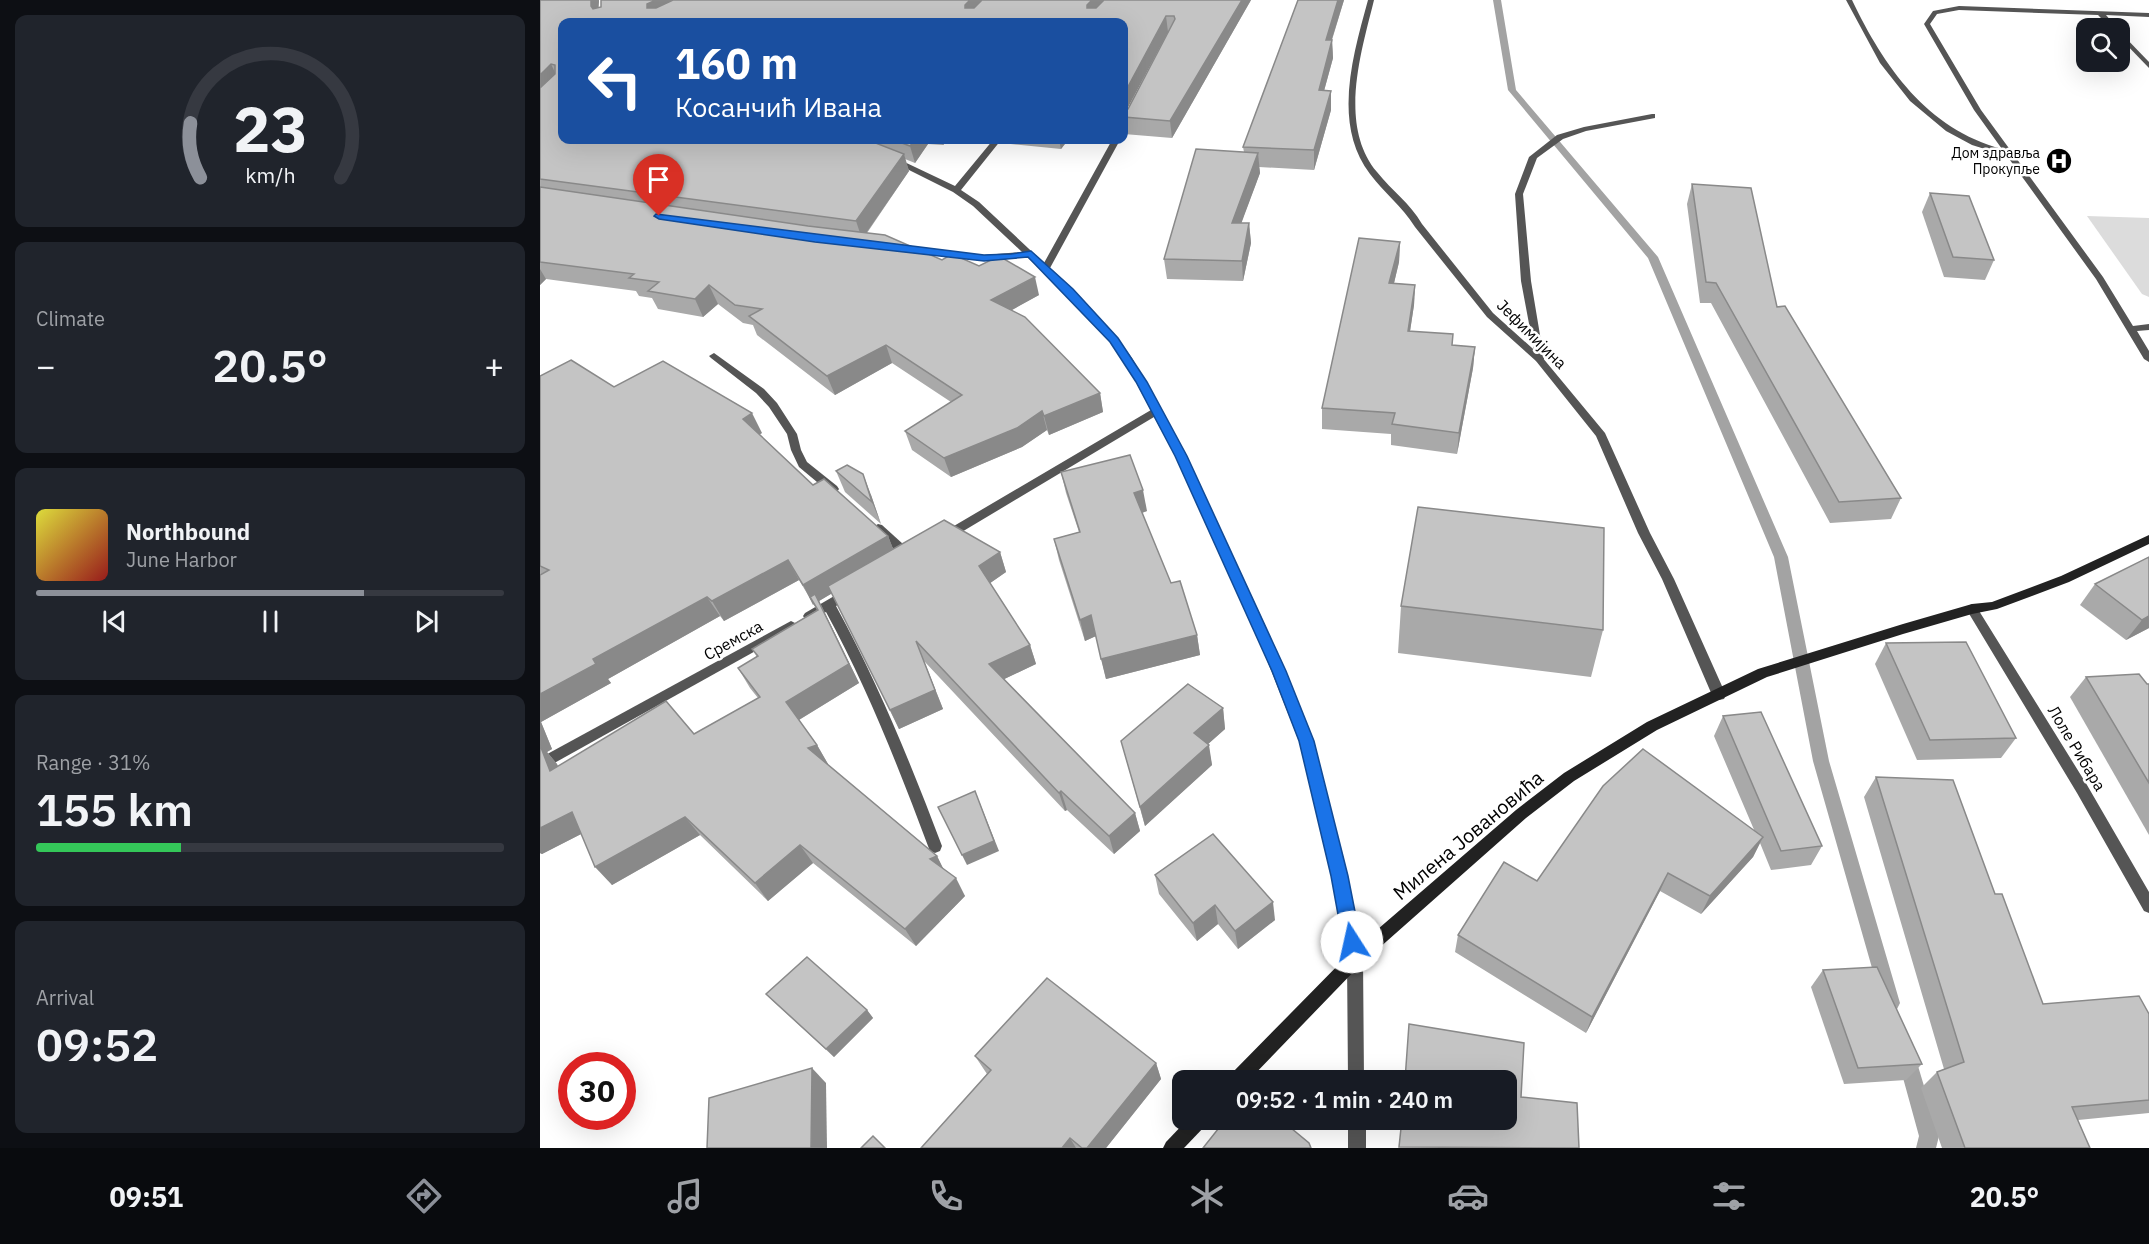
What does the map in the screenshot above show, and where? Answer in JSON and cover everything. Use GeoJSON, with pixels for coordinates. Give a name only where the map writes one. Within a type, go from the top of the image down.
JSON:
{"type":"FeatureCollection","features":[{"type":"Feature","properties":{"kind":"main road","name":"Милена Јовановића"},"geometry":{"type":"LineString","coordinates":[[1247,1070],[1355,959],[1521,814],[1569,777],[1652,726],[1763,673],[1903,629],[1972,609],[1993,606],[2028,594],[2149,539]]}},
{"type":"Feature","properties":{"kind":"main road"},"geometry":{"type":"LineString","coordinates":[[1172,1148],[1189,1130]]}},
{"type":"Feature","properties":{"kind":"street","name":"Јефимијина"},"geometry":{"type":"LineString","coordinates":[[1371,0],[1355,69],[1352,105],[1354,125],[1372,172],[1411,211],[1418,225],[1490,315],[1539,359],[1584,412],[1600,435],[1644,533],[1668,579],[1719,695]]}},
{"type":"Feature","properties":{"kind":"street"},"geometry":{"type":"LineString","coordinates":[[1849,0],[1875,51],[1898,84],[1915,103],[1972,142],[2010,154]]}},
{"type":"Feature","properties":{"kind":"street"},"geometry":{"type":"LineString","coordinates":[[2149,15],[1959,8],[1935,12],[1929,17],[1927,24],[1978,110],[2100,279],[2149,359]]}},
{"type":"Feature","properties":{"kind":"street"},"geometry":{"type":"LineString","coordinates":[[2100,13],[2105,18]]}},
{"type":"Feature","properties":{"kind":"street"},"geometry":{"type":"LineString","coordinates":[[2130,45],[2149,66]]}},
{"type":"Feature","properties":{"kind":"street"},"geometry":{"type":"LineString","coordinates":[[1539,359],[1526,281],[1519,194],[1533,157],[1560,137],[1584,129],[1652,116]]}},
{"type":"Feature","properties":{"kind":"street"},"geometry":{"type":"LineString","coordinates":[[956,190],[994,144]]}},
{"type":"Feature","properties":{"kind":"street"},"geometry":{"type":"LineString","coordinates":[[1046,268],[1114,144]]}},
{"type":"Feature","properties":{"kind":"street"},"geometry":{"type":"LineString","coordinates":[[881,155],[917,169],[956,190],[976,204],[1031,254],[1114,340],[1157,411],[1217,531],[1279,671],[1306,741],[1340,876],[1355,959],[1356,1070]]}},
{"type":"Feature","properties":{"kind":"street"},"geometry":{"type":"LineString","coordinates":[[897,248],[984,258],[1031,254]]}},
{"type":"Feature","properties":{"kind":"street"},"geometry":{"type":"LineString","coordinates":[[2131,329],[2149,327]]}},
{"type":"Feature","properties":{"kind":"street"},"geometry":{"type":"LineString","coordinates":[[714,356],[767,398],[792,434],[802,464],[844,499]]}},
{"type":"Feature","properties":{"kind":"street"},"geometry":{"type":"LineString","coordinates":[[869,520],[915,555],[1157,411]]}},
{"type":"Feature","properties":{"kind":"street","name":"Сремска"},"geometry":{"type":"LineString","coordinates":[[540,765],[859,587]]}},
{"type":"Feature","properties":{"kind":"street"},"geometry":{"type":"LineString","coordinates":[[829,605],[856,654],[887,724],[935,846]]}},
{"type":"Feature","properties":{"kind":"street","name":"Лоле Рибара"},"geometry":{"type":"LineString","coordinates":[[1972,609],[2082,789],[2149,906]]}},
{"type":"Feature","properties":{"kind":"street"},"geometry":{"type":"LineString","coordinates":[[1357,1130],[1357,1148]]}},
{"type":"Feature","properties":{"kind":"shaded area"},"geometry":{"type":"Polygon","coordinates":[[[2087,216],[2149,218],[2149,297],[2142,294],[2087,216]]]}},
{"type":"Feature","properties":{"kind":"building"},"geometry":{"type":"Polygon","coordinates":[[[540,0],[591,0],[593,9],[601,7],[601,0],[656,0],[647,4],[647,8],[656,8],[673,0],[970,0],[965,8],[974,8],[982,0],[1092,0],[1087,8],[1096,8],[1104,0],[1242,0],[1170,121],[1128,117],[1128,109],[1175,19],[1174,16],[1166,16],[1128,87],[1128,18],[558,18],[558,144],[878,144],[904,154],[856,221],[540,179],[540,88],[555,74],[555,65],[551,64],[540,75],[540,0]]]}},
{"type":"Feature","properties":{"kind":"building"},"geometry":{"type":"Polygon","coordinates":[[[1298,0],[1338,0],[1326,40],[1332,40],[1319,90],[1331,91],[1314,150],[1243,147],[1298,0]]]}},
{"type":"Feature","properties":{"kind":"building"},"geometry":{"type":"Polygon","coordinates":[[[1196,149],[1258,153],[1232,223],[1249,223],[1242,261],[1164,259],[1196,149]]]}},
{"type":"Feature","properties":{"kind":"building"},"geometry":{"type":"Polygon","coordinates":[[[1692,184],[1751,188],[1777,307],[1785,306],[1901,498],[1839,502],[1716,283],[1706,282],[1692,184]]]}},
{"type":"Feature","properties":{"kind":"building"},"geometry":{"type":"Polygon","coordinates":[[[540,187],[885,235],[942,260],[952,254],[979,266],[999,256],[1035,277],[991,300],[1025,317],[1100,393],[1044,416],[1042,411],[1017,428],[944,458],[905,431],[962,395],[886,345],[827,376],[749,316],[762,309],[735,305],[709,285],[695,299],[648,291],[659,282],[629,278],[634,274],[540,262],[540,187]]]}},
{"type":"Feature","properties":{"kind":"building"},"geometry":{"type":"Polygon","coordinates":[[[1930,193],[1969,196],[1994,260],[1953,257],[1930,193]]]}},
{"type":"Feature","properties":{"kind":"building"},"geometry":{"type":"Polygon","coordinates":[[[1359,238],[1400,242],[1389,283],[1415,285],[1408,331],[1453,334],[1452,345],[1475,347],[1459,433],[1392,424],[1395,413],[1322,408],[1359,238]]]}},
{"type":"Feature","properties":{"kind":"building"},"geometry":{"type":"Polygon","coordinates":[[[571,360],[614,387],[663,361],[752,413],[743,419],[813,485],[824,479],[888,536],[803,585],[788,560],[712,601],[707,597],[593,659],[596,664],[540,694],[540,575],[549,570],[540,566],[540,376],[571,360]]]}},
{"type":"Feature","properties":{"kind":"building"},"geometry":{"type":"Polygon","coordinates":[[[1130,455],[1143,490],[1134,493],[1171,583],[1180,581],[1197,635],[1101,659],[1091,615],[1080,620],[1054,539],[1080,532],[1061,472],[1130,455]]]}},
{"type":"Feature","properties":{"kind":"building"},"geometry":{"type":"Polygon","coordinates":[[[847,465],[863,474],[872,502],[836,471],[847,465]]]}},
{"type":"Feature","properties":{"kind":"building"},"geometry":{"type":"Polygon","coordinates":[[[1418,507],[1604,528],[1603,630],[1401,606],[1418,507]]]}},
{"type":"Feature","properties":{"kind":"building"},"geometry":{"type":"Polygon","coordinates":[[[944,520],[1000,552],[979,566],[1030,645],[989,664],[1135,813],[1109,836],[1061,791],[1059,793],[916,641],[935,690],[890,710],[828,586],[944,520]]]}},
{"type":"Feature","properties":{"kind":"building"},"geometry":{"type":"Polygon","coordinates":[[[2149,557],[2149,616],[2142,620],[2095,584],[2149,557]]]}},
{"type":"Feature","properties":{"kind":"building"},"geometry":{"type":"Polygon","coordinates":[[[815,594],[849,664],[786,702],[817,745],[808,748],[937,856],[930,859],[956,878],[905,929],[800,845],[755,883],[685,817],[595,867],[572,812],[540,828],[540,745],[550,771],[666,701],[694,734],[760,697],[738,668],[758,656],[752,649],[818,610],[810,597],[815,594]]]}},
{"type":"Feature","properties":{"kind":"building"},"geometry":{"type":"Polygon","coordinates":[[[1966,642],[2016,738],[1930,740],[1886,643],[1966,642]]]}},
{"type":"Feature","properties":{"kind":"building"},"geometry":{"type":"Polygon","coordinates":[[[2139,674],[2149,684],[2149,783],[2086,677],[2139,674]]]}},
{"type":"Feature","properties":{"kind":"building"},"geometry":{"type":"Polygon","coordinates":[[[1188,684],[1223,708],[1194,733],[1209,745],[1140,807],[1121,741],[1188,684]]]}},
{"type":"Feature","properties":{"kind":"building"},"geometry":{"type":"Polygon","coordinates":[[[1761,712],[1822,846],[1781,851],[1723,716],[1761,712]]]}},
{"type":"Feature","properties":{"kind":"building"},"geometry":{"type":"Polygon","coordinates":[[[1643,749],[1763,837],[1710,896],[1668,873],[1592,1017],[1458,935],[1504,862],[1537,881],[1603,786],[1643,749]]]}},
{"type":"Feature","properties":{"kind":"building"},"geometry":{"type":"Polygon","coordinates":[[[1876,777],[1953,780],[1995,894],[2002,894],[2043,1004],[2139,996],[2149,1014],[2149,1100],[2072,1107],[2090,1148],[1965,1148],[1937,1072],[1964,1062],[1876,777]]]}},
{"type":"Feature","properties":{"kind":"building"},"geometry":{"type":"Polygon","coordinates":[[[975,791],[994,841],[962,855],[938,807],[975,791]]]}},
{"type":"Feature","properties":{"kind":"building"},"geometry":{"type":"Polygon","coordinates":[[[1213,834],[1273,902],[1235,931],[1215,905],[1193,923],[1155,875],[1213,834]]]}},
{"type":"Feature","properties":{"kind":"building"},"geometry":{"type":"Polygon","coordinates":[[[807,957],[867,1010],[826,1049],[766,994],[807,957]]]}},
{"type":"Feature","properties":{"kind":"building"},"geometry":{"type":"Polygon","coordinates":[[[1877,967],[1922,1064],[1858,1068],[1823,970],[1877,967]]]}},
{"type":"Feature","properties":{"kind":"building"},"geometry":{"type":"Polygon","coordinates":[[[1047,978],[1156,1063],[1087,1148],[1082,1148],[1070,1138],[1062,1148],[921,1148],[991,1070],[975,1056],[1047,978]]]}},
{"type":"Feature","properties":{"kind":"building"},"geometry":{"type":"Polygon","coordinates":[[[1409,1024],[1524,1043],[1521,1097],[1577,1103],[1579,1148],[1399,1147],[1401,1130],[1517,1130],[1517,1070],[1406,1070],[1409,1024]]]}},
{"type":"Feature","properties":{"kind":"building"},"geometry":{"type":"Polygon","coordinates":[[[812,1068],[811,1148],[707,1148],[709,1098],[812,1068]]]}},
{"type":"Feature","properties":{"kind":"building"},"geometry":{"type":"Polygon","coordinates":[[[1217,1130],[1293,1130],[1309,1143],[1311,1148],[1203,1148],[1217,1130]]]}},
{"type":"Feature","properties":{"kind":"building"},"geometry":{"type":"Polygon","coordinates":[[[873,1136],[885,1148],[861,1148],[873,1136]]]}},
{"type":"Feature","properties":{"kind":"waterway"},"geometry":{"type":"LineString","coordinates":[[1497,0],[1512,90],[1653,257],[1781,557],[1821,761],[1891,1003]]}},
{"type":"Feature","properties":{"kind":"waterway"},"geometry":{"type":"LineString","coordinates":[[1906,1056],[1929,1136],[1926,1148]]}},
{"type":"Feature","properties":{"kind":"place","name":"Дом здравља Прокупље"},"geometry":{"type":"Point","coordinates":[2059,161]}},
{"type":"Feature","properties":{"kind":"route"},"geometry":{"type":"LineString","coordinates":[[659,216],[815,239],[984,258],[1031,254],[1069,291],[1114,340],[1142,382],[1217,531],[1279,671],[1306,741],[1326,815],[1352,942]]}}]}
